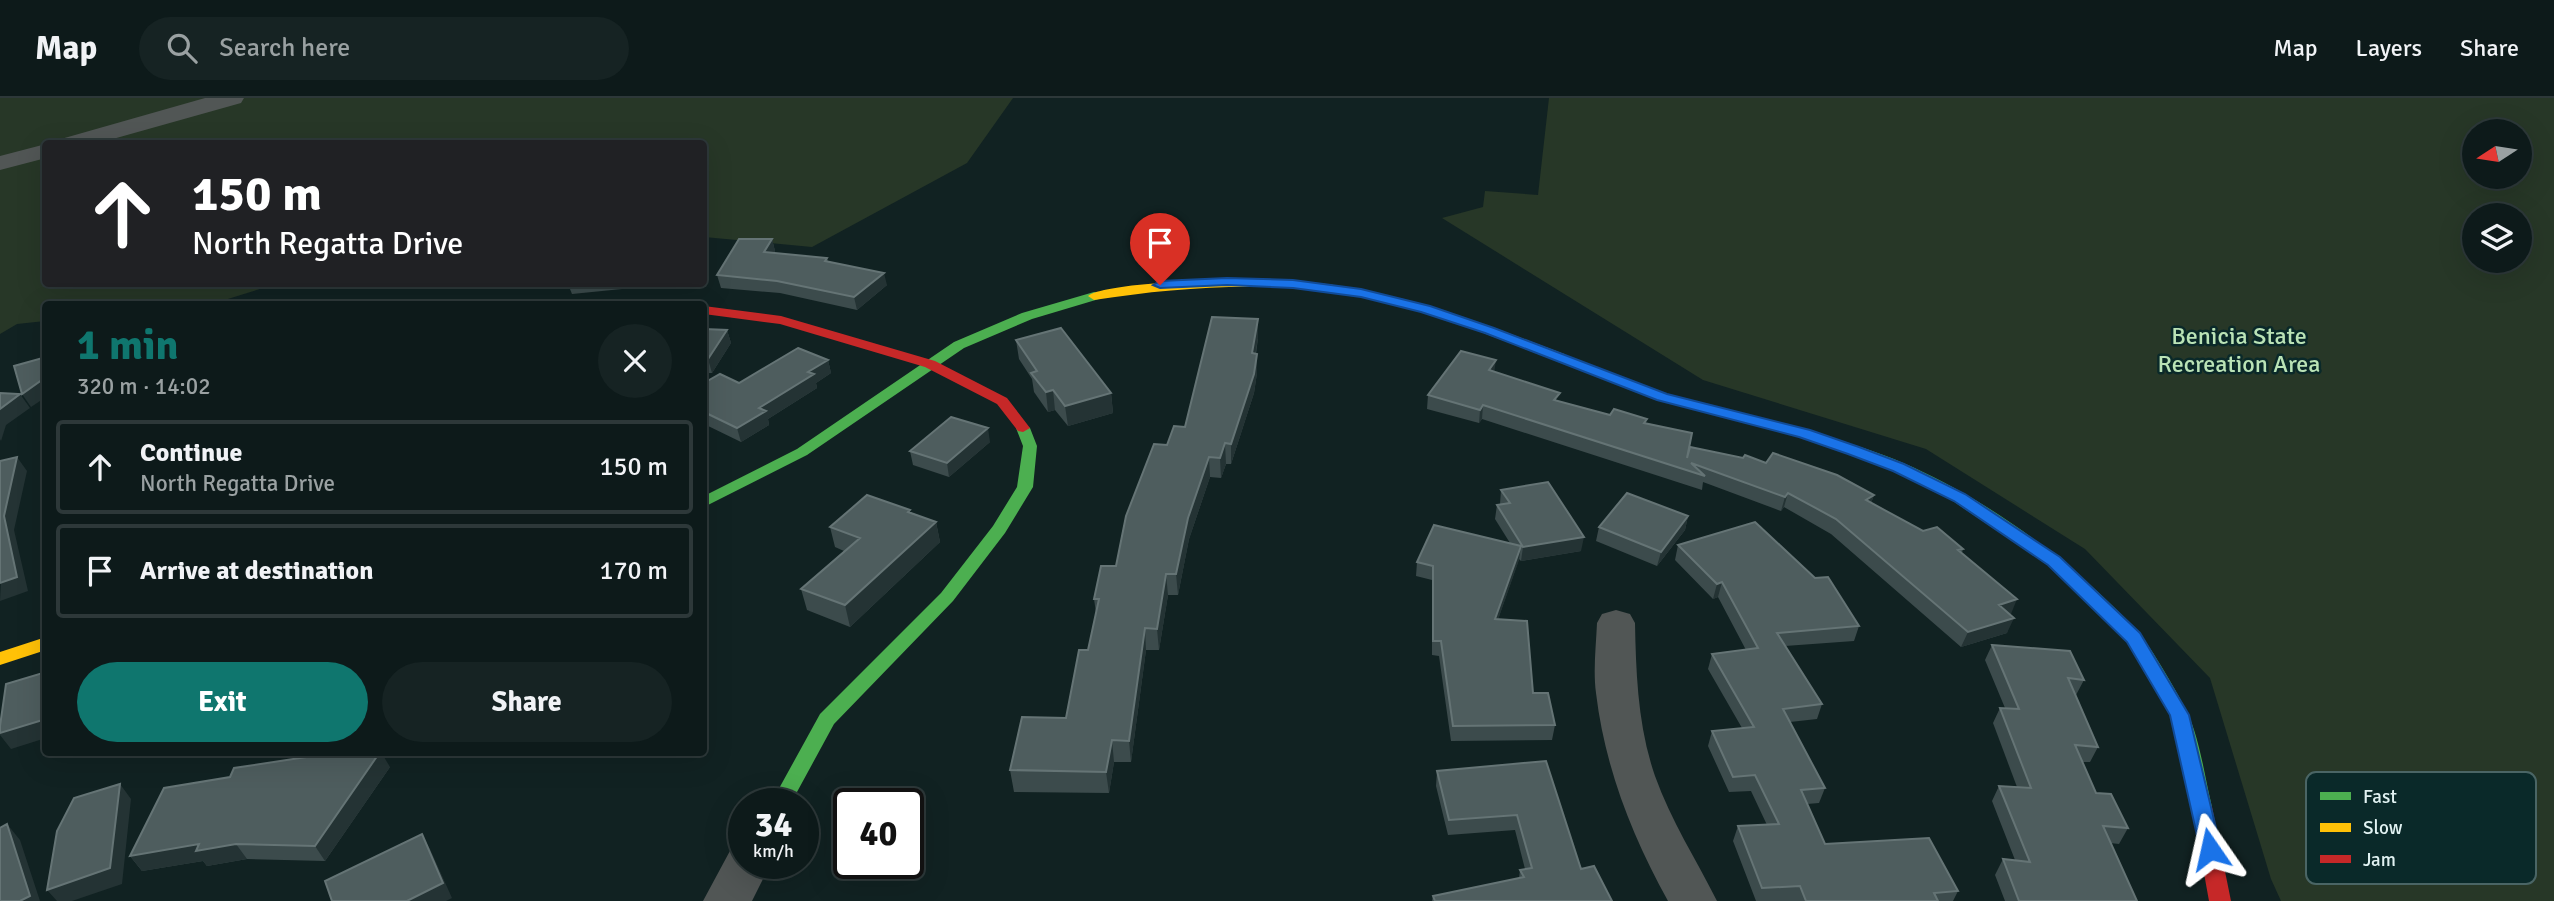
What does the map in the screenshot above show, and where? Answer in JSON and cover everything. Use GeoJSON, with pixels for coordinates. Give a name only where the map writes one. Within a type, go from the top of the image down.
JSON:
{"type":"FeatureCollection","features":[{"type":"Feature","properties":{"kind":"street"},"geometry":{"type":"LineString","coordinates":[[82,140],[178,111],[233,98]]}},
{"type":"Feature","properties":{"kind":"street"},"geometry":{"type":"LineString","coordinates":[[0,163],[42,152]]}},
{"type":"Feature","properties":{"kind":"street"},"geometry":{"type":"LineString","coordinates":[[707,500],[802,452],[959,345],[1027,316],[1091,296],[1160,285],[1227,282],[1293,284],[1361,293],[1425,309],[1662,397],[1805,433],[1899,467],[1959,498],[2054,561],[2134,638],[2179,715],[2200,798],[2220,901]]}},
{"type":"Feature","properties":{"kind":"street"},"geometry":{"type":"LineString","coordinates":[[707,310],[781,320],[930,364],[1002,401],[1021,422],[1030,446],[1026,487],[999,529],[947,597],[827,719],[789,788]]}},
{"type":"Feature","properties":{"kind":"street"},"geometry":{"type":"LineString","coordinates":[[1616,623],[1616,691],[1633,775],[1668,858],[1693,901]]}},
{"type":"Feature","properties":{"kind":"street"},"geometry":{"type":"LineString","coordinates":[[0,659],[42,644]]}},
{"type":"Feature","properties":{"kind":"street"},"geometry":{"type":"LineString","coordinates":[[727,901],[739,879]]}},
{"type":"Feature","properties":{"kind":"green space"},"geometry":{"type":"Polygon","coordinates":[[[0,98],[1013,98],[967,163],[812,247],[707,237],[707,140],[42,140],[42,287],[266,287],[221,301],[42,301],[42,321],[17,324],[0,334],[0,98]]]}},
{"type":"Feature","properties":{"kind":"green space","name":"Benicia State Recreation Area"},"geometry":{"type":"Polygon","coordinates":[[[1549,98],[2554,98],[2554,901],[2281,901],[2271,879],[2210,678],[2085,549],[1926,449],[1703,380],[1442,218],[1483,207],[1485,191],[1538,195],[1549,98]]]}},
{"type":"Feature","properties":{"kind":"building"},"geometry":{"type":"Polygon","coordinates":[[[739,239],[772,239],[764,252],[827,258],[825,261],[884,273],[854,297],[777,281],[717,275],[739,239]]]}},
{"type":"Feature","properties":{"kind":"building"},"geometry":{"type":"Polygon","coordinates":[[[1212,317],[1258,319],[1252,353],[1257,354],[1254,374],[1231,444],[1225,443],[1220,458],[1209,457],[1188,518],[1176,574],[1166,574],[1157,629],[1145,628],[1129,741],[1112,740],[1106,772],[1010,770],[1022,717],[1066,718],[1079,650],[1088,650],[1099,599],[1094,599],[1101,566],[1116,566],[1126,516],[1154,444],[1167,445],[1174,426],[1185,427],[1212,317]]]}},
{"type":"Feature","properties":{"kind":"building"},"geometry":{"type":"Polygon","coordinates":[[[1061,328],[1111,393],[1065,406],[1053,390],[1046,392],[1031,373],[1037,371],[1016,340],[1061,328]]]}},
{"type":"Feature","properties":{"kind":"building"},"geometry":{"type":"Polygon","coordinates":[[[707,329],[727,330],[708,359],[707,329]]]}},
{"type":"Feature","properties":{"kind":"building"},"geometry":{"type":"Polygon","coordinates":[[[798,348],[828,360],[808,372],[814,374],[759,408],[766,411],[737,428],[707,413],[707,381],[720,374],[739,383],[798,348]]]}},
{"type":"Feature","properties":{"kind":"building"},"geometry":{"type":"Polygon","coordinates":[[[1461,351],[1496,360],[1489,370],[1560,393],[1554,400],[1610,415],[1614,409],[1647,419],[1644,423],[1692,433],[1687,458],[1690,447],[1743,458],[1745,455],[1766,463],[1773,453],[1837,475],[1874,495],[1866,500],[1923,531],[1937,527],[1963,549],[1958,550],[2017,599],[1999,605],[2014,618],[1968,632],[1836,519],[1788,493],[1785,497],[1691,463],[1705,476],[1483,405],[1480,410],[1428,395],[1461,351]]]}},
{"type":"Feature","properties":{"kind":"building"},"geometry":{"type":"Polygon","coordinates":[[[42,358],[42,380],[22,394],[14,366],[42,358]]]}},
{"type":"Feature","properties":{"kind":"building"},"geometry":{"type":"Polygon","coordinates":[[[0,393],[20,394],[0,409],[0,393]]]}},
{"type":"Feature","properties":{"kind":"building"},"geometry":{"type":"Polygon","coordinates":[[[951,417],[988,428],[947,463],[910,451],[951,417]]]}},
{"type":"Feature","properties":{"kind":"building"},"geometry":{"type":"Polygon","coordinates":[[[17,457],[4,516],[17,577],[0,583],[0,461],[17,457]]]}},
{"type":"Feature","properties":{"kind":"building"},"geometry":{"type":"Polygon","coordinates":[[[1548,482],[1584,537],[1523,547],[1497,505],[1510,503],[1501,490],[1548,482]]]}},
{"type":"Feature","properties":{"kind":"building"},"geometry":{"type":"Polygon","coordinates":[[[1627,493],[1688,516],[1661,552],[1599,527],[1627,493]]]}},
{"type":"Feature","properties":{"kind":"building"},"geometry":{"type":"Polygon","coordinates":[[[867,495],[936,522],[845,605],[801,589],[860,538],[830,527],[867,495]]]}},
{"type":"Feature","properties":{"kind":"building"},"geometry":{"type":"Polygon","coordinates":[[[1755,522],[1815,578],[1828,577],[1859,626],[1777,633],[1822,704],[1783,709],[1825,788],[1801,790],[1825,844],[1929,838],[1958,891],[1934,893],[1938,901],[1806,901],[1800,886],[1762,888],[1738,826],[1779,824],[1755,775],[1733,777],[1712,731],[1754,727],[1712,654],[1758,648],[1722,582],[1717,584],[1678,545],[1755,522]]]}},
{"type":"Feature","properties":{"kind":"building"},"geometry":{"type":"Polygon","coordinates":[[[1434,525],[1521,546],[1495,619],[1527,621],[1533,693],[1548,693],[1555,725],[1453,726],[1441,641],[1433,641],[1433,566],[1417,562],[1434,525]]]}},
{"type":"Feature","properties":{"kind":"building"},"geometry":{"type":"Polygon","coordinates":[[[1992,645],[2070,651],[2084,680],[2068,678],[2098,747],[2075,745],[2096,793],[2111,794],[2128,828],[2103,826],[2137,901],[2019,901],[2003,859],[2030,862],[1999,786],[2031,788],[2000,708],[2019,709],[1992,645]]]}},
{"type":"Feature","properties":{"kind":"building"},"geometry":{"type":"Polygon","coordinates":[[[42,673],[42,720],[0,733],[6,684],[42,673]]]}},
{"type":"Feature","properties":{"kind":"building"},"geometry":{"type":"Polygon","coordinates":[[[313,756],[377,756],[315,846],[236,844],[196,851],[199,844],[130,856],[164,788],[230,777],[234,768],[313,756]]]}},
{"type":"Feature","properties":{"kind":"building"},"geometry":{"type":"Polygon","coordinates":[[[1546,761],[1581,869],[1594,866],[1612,901],[1435,901],[1433,896],[1524,877],[1520,870],[1532,868],[1517,815],[1449,820],[1437,771],[1546,761]]]}},
{"type":"Feature","properties":{"kind":"building"},"geometry":{"type":"Polygon","coordinates":[[[120,784],[110,868],[47,890],[57,831],[74,798],[120,784]]]}},
{"type":"Feature","properties":{"kind":"building"},"geometry":{"type":"Polygon","coordinates":[[[7,824],[30,896],[20,901],[0,901],[0,828],[7,824]]]}},
{"type":"Feature","properties":{"kind":"building"},"geometry":{"type":"Polygon","coordinates":[[[422,834],[443,883],[407,901],[332,901],[325,881],[422,834]]]}},
{"type":"Feature","properties":{"kind":"traffic: fast"},"geometry":{"type":"LineString","coordinates":[[707,500],[802,452],[959,345],[1027,316],[1094,296]]}},
{"type":"Feature","properties":{"kind":"traffic: fast"},"geometry":{"type":"LineString","coordinates":[[789,788],[827,719],[947,597],[999,529],[1025,487],[1030,446],[1023,428]]}},
{"type":"Feature","properties":{"kind":"traffic: fast"},"geometry":{"type":"LineString","coordinates":[[1835,444],[1899,467],[1959,498],[2054,561],[2134,638],[2179,715],[2202,807]]}},
{"type":"Feature","properties":{"kind":"traffic: slow"},"geometry":{"type":"LineString","coordinates":[[1094,296],[1194,284],[1260,283],[1327,288],[1411,305],[1461,320],[1559,357]]}},
{"type":"Feature","properties":{"kind":"traffic: slow"},"geometry":{"type":"LineString","coordinates":[[0,659],[42,644]]}},
{"type":"Feature","properties":{"kind":"traffic: jam"},"geometry":{"type":"LineString","coordinates":[[707,310],[781,320],[930,364],[1002,401],[1023,428]]}},
{"type":"Feature","properties":{"kind":"traffic: jam"},"geometry":{"type":"LineString","coordinates":[[1559,357],[1662,397],[1805,433],[1835,444]]}},
{"type":"Feature","properties":{"kind":"traffic: jam"},"geometry":{"type":"LineString","coordinates":[[2202,807],[2220,901]]}},
{"type":"Feature","properties":{"kind":"route"},"geometry":{"type":"LineString","coordinates":[[1160,285],[1227,282],[1293,284],[1361,293],[1425,309],[1662,397],[1805,433],[1899,467],[1959,498],[2054,561],[2134,638],[2179,715],[2210,849]]}}]}
